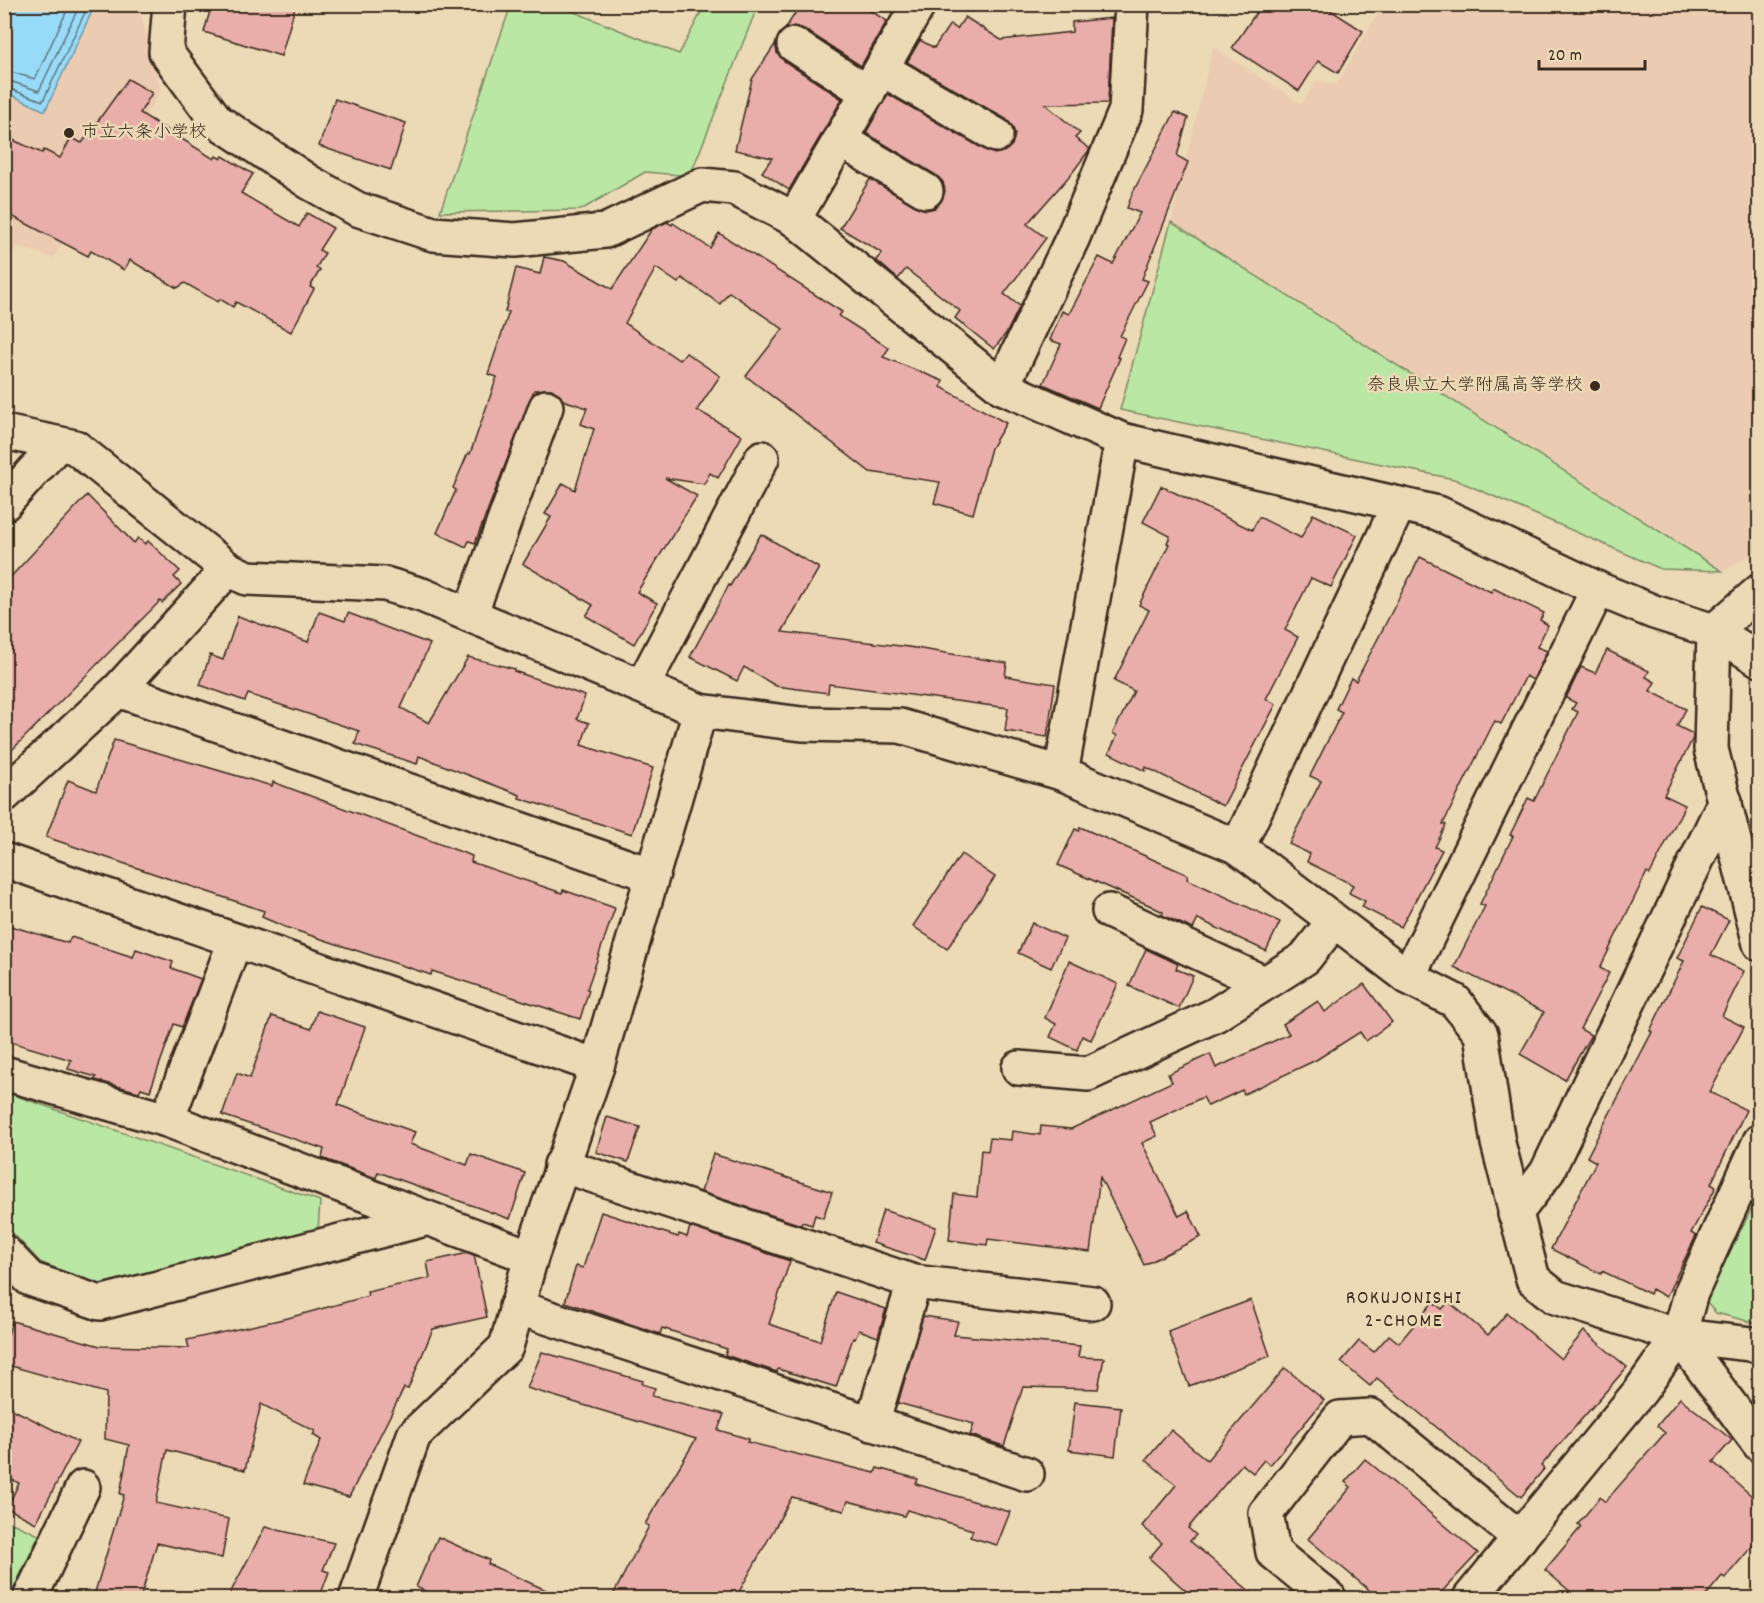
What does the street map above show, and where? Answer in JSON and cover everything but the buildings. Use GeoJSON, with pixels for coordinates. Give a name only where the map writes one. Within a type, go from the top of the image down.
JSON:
{"type":"FeatureCollection","features":[{"type":"Feature","properties":{"kind":"street"},"geometry":{"type":"LineString","coordinates":[[170,4],[166,52],[217,121],[309,183],[357,209],[433,234],[515,240],[605,231],[702,185],[734,188],[794,219],[1002,387],[1122,440],[1438,513],[1598,589],[1654,612],[1714,631],[1760,660]]}},
{"type":"Feature","properties":{"kind":"street"},"geometry":{"type":"LineString","coordinates":[[794,219],[920,4]]}},
{"type":"Feature","properties":{"kind":"street"},"geometry":{"type":"LineString","coordinates":[[1002,387],[1073,237],[1126,110],[1132,4]]}},
{"type":"Feature","properties":{"kind":"street"},"geometry":{"type":"LineString","coordinates":[[794,45],[996,135]]}},
{"type":"Feature","properties":{"kind":"street"},"geometry":{"type":"LineString","coordinates":[[841,140],[926,191]]}},
{"type":"Feature","properties":{"kind":"street"},"geometry":{"type":"LineString","coordinates":[[470,615],[546,407]]}},
{"type":"Feature","properties":{"kind":"street"},"geometry":{"type":"LineString","coordinates":[[4,432],[75,447],[228,569],[247,578],[385,584],[422,595],[643,685],[700,711],[802,724],[900,726],[1061,773],[1238,847],[1408,977],[1455,1001],[1481,1034],[1498,1143],[1533,1279],[1555,1297],[1678,1336],[1760,1345]]}},
{"type":"Feature","properties":{"kind":"street"},"geometry":{"type":"LineString","coordinates":[[1061,773],[1122,440]]}},
{"type":"Feature","properties":{"kind":"street"},"geometry":{"type":"LineString","coordinates":[[4,504],[58,444]]}},
{"type":"Feature","properties":{"kind":"street"},"geometry":{"type":"LineString","coordinates":[[643,685],[762,458]]}},
{"type":"Feature","properties":{"kind":"street"},"geometry":{"type":"LineString","coordinates":[[1238,847],[1399,504]]}},
{"type":"Feature","properties":{"kind":"street"},"geometry":{"type":"LineString","coordinates":[[4,795],[118,690],[228,569]]}},
{"type":"Feature","properties":{"kind":"street"},"geometry":{"type":"LineString","coordinates":[[1408,977],[1598,589]]}},
{"type":"Feature","properties":{"kind":"street"},"geometry":{"type":"LineString","coordinates":[[1760,591],[1714,631],[1711,749],[1760,944]]}},
{"type":"Feature","properties":{"kind":"street"},"geometry":{"type":"LineString","coordinates":[[118,690],[652,875]]}},
{"type":"Feature","properties":{"kind":"street"},"geometry":{"type":"LineString","coordinates":[[356,1599],[414,1436],[506,1347],[531,1257],[597,1066],[700,711]]}},
{"type":"Feature","properties":{"kind":"street"},"geometry":{"type":"LineString","coordinates":[[1515,1214],[1547,1172],[1725,801]]}},
{"type":"Feature","properties":{"kind":"street"},"geometry":{"type":"LineString","coordinates":[[4,861],[597,1066]]}},
{"type":"Feature","properties":{"kind":"street"},"geometry":{"type":"LineString","coordinates":[[1109,910],[1264,984]]}},
{"type":"Feature","properties":{"kind":"street"},"geometry":{"type":"LineString","coordinates":[[1019,1068],[1088,1074],[1215,1015],[1305,958],[1334,921]]}},
{"type":"Feature","properties":{"kind":"street"},"geometry":{"type":"LineString","coordinates":[[167,1120],[235,941]]}},
{"type":"Feature","properties":{"kind":"street"},"geometry":{"type":"LineString","coordinates":[[4,1072],[167,1120],[425,1220],[531,1257]]}},
{"type":"Feature","properties":{"kind":"street"},"geometry":{"type":"LineString","coordinates":[[1470,1599],[1641,1390],[1678,1336],[1691,1293],[1760,1141]]}},
{"type":"Feature","properties":{"kind":"street"},"geometry":{"type":"LineString","coordinates":[[561,1165],[914,1281],[1093,1303]]}},
{"type":"Feature","properties":{"kind":"street"},"geometry":{"type":"LineString","coordinates":[[4,1252],[30,1280],[100,1303],[425,1220]]}},
{"type":"Feature","properties":{"kind":"street"},"geometry":{"type":"LineString","coordinates":[[872,1424],[914,1281]]}},
{"type":"Feature","properties":{"kind":"street"},"geometry":{"type":"LineString","coordinates":[[516,1307],[1027,1474]]}},
{"type":"Feature","properties":{"kind":"street"},"geometry":{"type":"LineString","coordinates":[[1678,1336],[1760,1445]]}},
{"type":"Feature","properties":{"kind":"street"},"geometry":{"type":"LineString","coordinates":[[1329,1599],[1273,1552],[1266,1513],[1340,1418],[1371,1416],[1520,1538]]}},
{"type":"Feature","properties":{"kind":"street"},"geometry":{"type":"LineString","coordinates":[[30,1599],[83,1487]]}},
{"type":"Feature","properties":{"kind":"shaded area","name":"市立六条小学校"},"geometry":{"type":"Polygon","coordinates":[[[5,5],[142,5],[141,14],[161,91],[53,258],[17,246],[5,270],[5,5]]]}},
{"type":"Feature","properties":{"kind":"shaded area","name":"奈良県立大学附属高等学校"},"geometry":{"type":"Polygon","coordinates":[[[1383,5],[1759,5],[1759,550],[1722,571],[1171,222],[1213,47],[1302,104],[1317,80],[1336,85],[1383,5]]]}},
{"type":"Feature","properties":{"kind":"green space"},"geometry":{"type":"Polygon","coordinates":[[[511,5],[557,5],[679,54],[705,5],[758,5],[690,176],[645,172],[581,210],[440,212],[511,5]]]}},
{"type":"Feature","properties":{"kind":"green space"},"geometry":{"type":"Polygon","coordinates":[[[1171,222],[1722,571],[1661,569],[1454,479],[1120,410],[1171,222]]]}},
{"type":"Feature","properties":{"kind":"green space"},"geometry":{"type":"Polygon","coordinates":[[[5,1092],[320,1201],[318,1231],[100,1286],[40,1262],[5,1225],[5,1092]]]}},
{"type":"Feature","properties":{"kind":"green space"},"geometry":{"type":"Polygon","coordinates":[[[1759,1194],[1759,1324],[1716,1313],[1705,1301],[1759,1194]]]}},
{"type":"Feature","properties":{"kind":"green space"},"geometry":{"type":"Polygon","coordinates":[[[5,1520],[39,1535],[9,1598],[5,1598],[5,1520]]]}},
{"type":"Feature","properties":{"kind":"water"},"geometry":{"type":"Polygon","coordinates":[[[8,5],[95,5],[45,111],[5,92],[4,11],[8,5]]]}},
{"type":"Feature","properties":{"kind":"place","name":"市立六条小学校"},"geometry":{"type":"Point","coordinates":[69,133]}},
{"type":"Feature","properties":{"kind":"place","name":"奈良県立大学附属高等学校"},"geometry":{"type":"Point","coordinates":[1595,386]}},
{"type":"Feature","properties":{"kind":"district","name":"ROKUJONISHI 2-CHOME"},"geometry":{"type":"Point","coordinates":[1404,1310]}}]}
